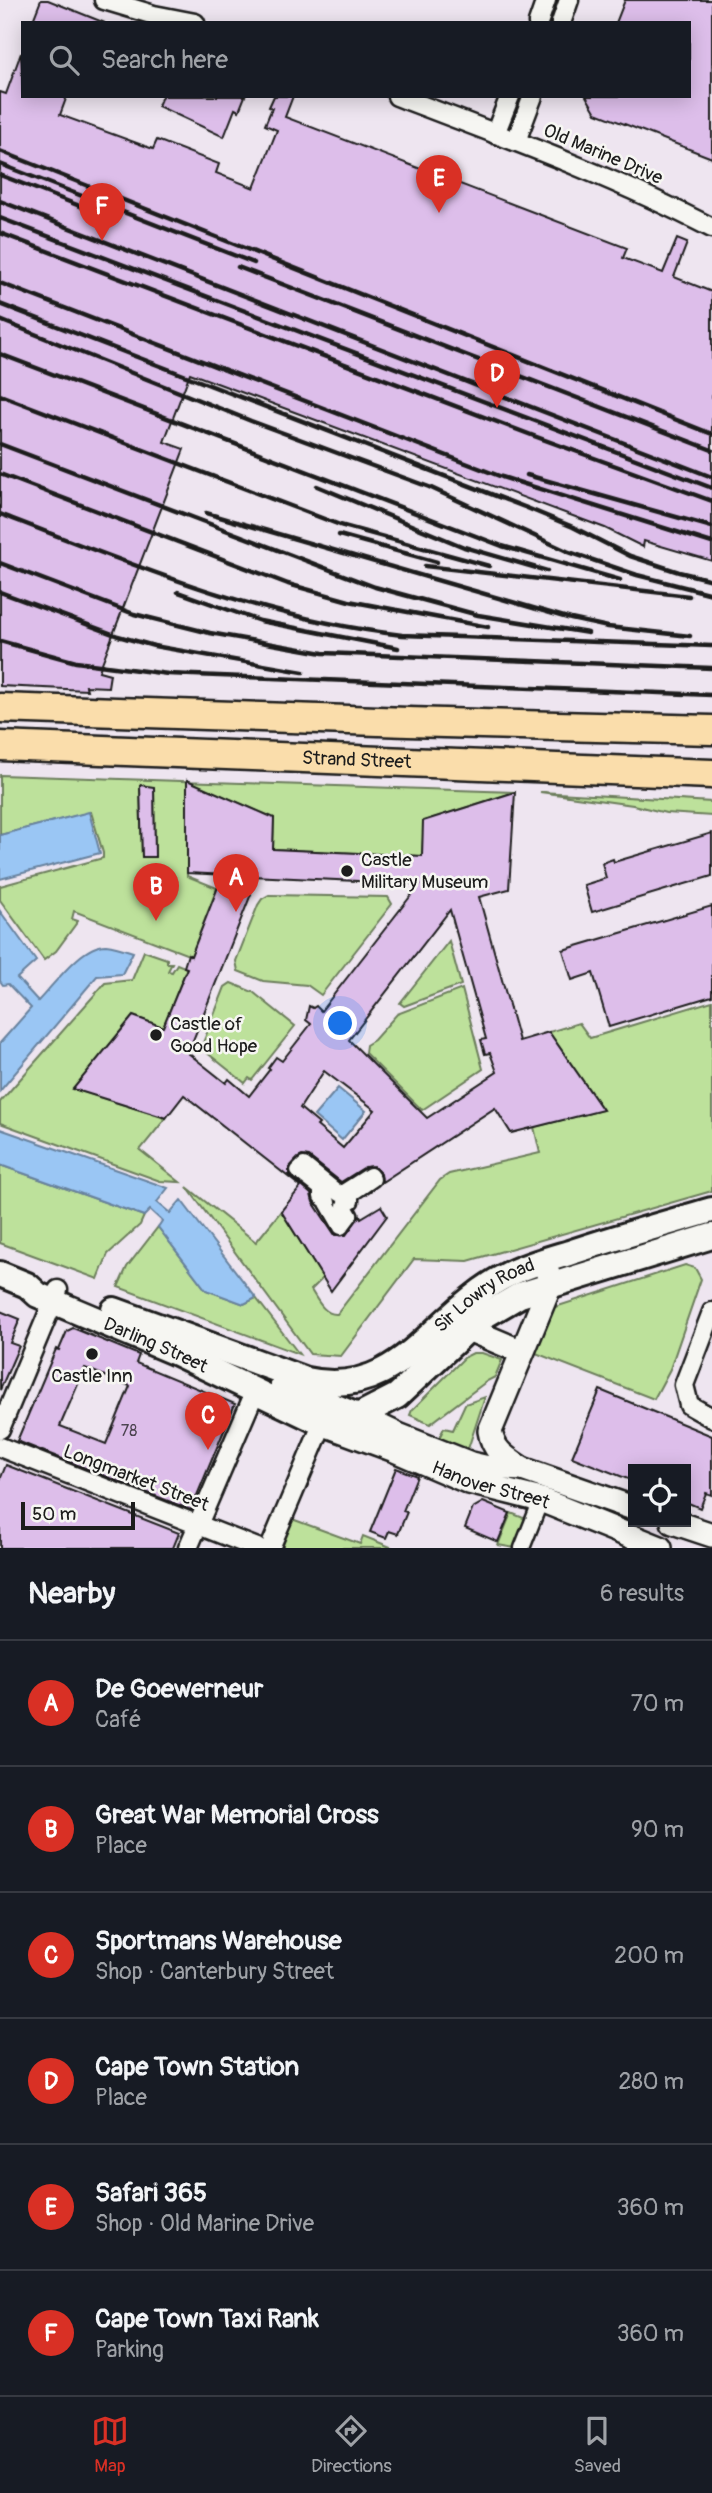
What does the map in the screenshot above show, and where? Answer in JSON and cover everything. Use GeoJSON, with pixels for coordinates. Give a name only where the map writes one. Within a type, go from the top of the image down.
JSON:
{"type":"FeatureCollection","features":[{"type":"Feature","properties":{"kind":"main road","name":"Strand Street"},"geometry":{"type":"LineString","coordinates":[[0,708],[712,730]]}},
{"type":"Feature","properties":{"kind":"main road","name":"Strand Street"},"geometry":{"type":"LineString","coordinates":[[0,746],[712,774]]}},
{"type":"Feature","properties":{"kind":"main road","name":"Sir Lowry Road"},"geometry":{"type":"LineString","coordinates":[[274,1366],[306,1380],[326,1384],[365,1380],[389,1370],[459,1322],[520,1295],[547,1272],[712,1210]]}},
{"type":"Feature","properties":{"kind":"main road","name":"Sir Lowry Road"},"geometry":{"type":"LineString","coordinates":[[547,1272],[712,1236]]}},
{"type":"Feature","properties":{"kind":"main road","name":"Darling Street"},"geometry":{"type":"LineString","coordinates":[[0,1274],[27,1284],[38,1294],[56,1296],[274,1366]]}},
{"type":"Feature","properties":{"kind":"main road","name":"Darling Street"},"geometry":{"type":"LineString","coordinates":[[56,1296],[255,1392],[326,1415]]}},
{"type":"Feature","properties":{"kind":"main road","name":"Sir Lowry Road"},"geometry":{"type":"LineString","coordinates":[[358,1416],[397,1396],[459,1322]]}},
{"type":"Feature","properties":{"kind":"main road"},"geometry":{"type":"LineString","coordinates":[[186,1336],[326,1415],[358,1416]]}},
{"type":"Feature","properties":{"kind":"street"},"geometry":{"type":"LineString","coordinates":[[104,0],[185,21]]}},
{"type":"Feature","properties":{"kind":"street"},"geometry":{"type":"LineString","coordinates":[[539,21],[546,0]]}},
{"type":"Feature","properties":{"kind":"street"},"geometry":{"type":"LineString","coordinates":[[562,21],[569,0]]}},
{"type":"Feature","properties":{"kind":"street","name":"Old Marine Drive"},"geometry":{"type":"LineString","coordinates":[[402,98],[636,189],[712,228]]}},
{"type":"Feature","properties":{"kind":"street"},"geometry":{"type":"LineString","coordinates":[[495,134],[509,98]]}},
{"type":"Feature","properties":{"kind":"street"},"geometry":{"type":"LineString","coordinates":[[516,141],[532,98]]}},
{"type":"Feature","properties":{"kind":"street"},"geometry":{"type":"LineString","coordinates":[[303,1165],[340,1194],[370,1175],[373,1179],[351,1194],[351,1201],[344,1206],[350,1215],[341,1227],[328,1202],[321,1197],[321,1189],[299,1171],[303,1165]]}},
{"type":"Feature","properties":{"kind":"street"},"geometry":{"type":"LineString","coordinates":[[522,1469],[501,1455],[490,1431],[522,1352],[547,1272]]}},
{"type":"Feature","properties":{"kind":"street"},"geometry":{"type":"LineString","coordinates":[[0,1429],[56,1296]]}},
{"type":"Feature","properties":{"kind":"street"},"geometry":{"type":"LineString","coordinates":[[712,1312],[684,1385],[689,1405],[712,1418]]}},
{"type":"Feature","properties":{"kind":"street"},"geometry":{"type":"LineString","coordinates":[[459,1322],[522,1352]]}},
{"type":"Feature","properties":{"kind":"street"},"geometry":{"type":"LineString","coordinates":[[188,1548],[255,1392]]}},
{"type":"Feature","properties":{"kind":"street"},"geometry":{"type":"LineString","coordinates":[[270,1548],[326,1415]]}},
{"type":"Feature","properties":{"kind":"street","name":"Hanover Street"},"geometry":{"type":"LineString","coordinates":[[326,1415],[392,1449],[469,1482],[541,1500],[660,1548]]}},
{"type":"Feature","properties":{"kind":"street","name":"Hanover Street"},"geometry":{"type":"LineString","coordinates":[[358,1416],[471,1464],[522,1469],[628,1506]]}},
{"type":"Feature","properties":{"kind":"street","name":"Longmarket Street"},"geometry":{"type":"LineString","coordinates":[[0,1447],[257,1548]]}},
{"type":"Feature","properties":{"kind":"street"},"geometry":{"type":"LineString","coordinates":[[522,1548],[541,1500]]}},
{"type":"Feature","properties":{"kind":"street"},"geometry":{"type":"LineString","coordinates":[[688,1527],[712,1535]]}},
{"type":"Feature","properties":{"kind":"green space"},"geometry":{"type":"Polygon","coordinates":[[[0,775],[188,781],[187,876],[217,888],[191,956],[74,911],[72,919],[78,921],[56,951],[44,960],[0,900],[0,886],[103,858],[91,812],[0,835],[0,775]],[[140,786],[142,857],[155,857],[154,787],[140,786]]]}},
{"type":"Feature","properties":{"kind":"green space"},"geometry":{"type":"Polygon","coordinates":[[[189,781],[515,792],[424,821],[422,856],[273,849],[274,818],[189,781]]]}},
{"type":"Feature","properties":{"kind":"green space"},"geometry":{"type":"Polygon","coordinates":[[[540,792],[712,802],[712,816],[666,813],[633,805],[540,792]]]}},
{"type":"Feature","properties":{"kind":"green space"},"geometry":{"type":"Polygon","coordinates":[[[269,895],[388,897],[392,904],[321,995],[307,985],[263,981],[238,971],[236,961],[258,905],[269,895]]]}},
{"type":"Feature","properties":{"kind":"green space"},"geometry":{"type":"Polygon","coordinates":[[[449,941],[461,985],[404,1006],[400,1003],[449,941]]]}},
{"type":"Feature","properties":{"kind":"green space"},"geometry":{"type":"Polygon","coordinates":[[[144,951],[172,963],[168,971],[172,972],[177,964],[187,968],[163,1027],[133,1016],[74,1089],[166,1118],[140,1150],[180,1182],[160,1181],[0,1123],[0,1102],[105,983],[132,980],[144,951]]]}},
{"type":"Feature","properties":{"kind":"green space"},"geometry":{"type":"Polygon","coordinates":[[[231,983],[253,992],[295,1026],[252,1080],[249,1078],[245,1083],[201,1048],[225,987],[231,983]]]}},
{"type":"Feature","properties":{"kind":"green space"},"geometry":{"type":"Polygon","coordinates":[[[462,989],[483,1069],[422,1110],[365,1053],[366,1045],[374,1040],[397,1014],[462,989]]]}},
{"type":"Feature","properties":{"kind":"green space"},"geometry":{"type":"Polygon","coordinates":[[[712,1001],[712,1191],[468,1261],[414,1259],[341,1356],[310,1354],[187,1187],[256,1242],[281,1211],[323,1278],[311,1290],[328,1312],[337,1314],[440,1180],[449,1174],[540,1153],[534,1127],[603,1110],[549,1032],[579,1023],[590,1038],[712,1001]]]}},
{"type":"Feature","properties":{"kind":"green space"},"geometry":{"type":"Polygon","coordinates":[[[0,1165],[144,1216],[140,1225],[108,1254],[98,1279],[0,1243],[0,1165]]]}},
{"type":"Feature","properties":{"kind":"green space"},"geometry":{"type":"Polygon","coordinates":[[[158,1227],[206,1290],[244,1304],[256,1298],[299,1354],[118,1287],[127,1267],[158,1227]]]}},
{"type":"Feature","properties":{"kind":"green space"},"geometry":{"type":"Polygon","coordinates":[[[685,1265],[695,1268],[701,1279],[670,1369],[654,1399],[533,1352],[552,1308],[685,1265]]]}},
{"type":"Feature","properties":{"kind":"green space"},"geometry":{"type":"Polygon","coordinates":[[[482,1353],[502,1360],[495,1377],[430,1424],[410,1415],[465,1357],[482,1353]]]}},
{"type":"Feature","properties":{"kind":"green space"},"geometry":{"type":"Polygon","coordinates":[[[485,1397],[467,1452],[437,1442],[444,1428],[453,1430],[465,1404],[485,1397]]]}},
{"type":"Feature","properties":{"kind":"green space"},"geometry":{"type":"Polygon","coordinates":[[[511,1513],[526,1519],[515,1548],[498,1545],[511,1513]]]}},
{"type":"Feature","properties":{"kind":"green space"},"geometry":{"type":"Polygon","coordinates":[[[292,1519],[360,1544],[363,1536],[393,1548],[282,1548],[292,1519]]]}},
{"type":"Feature","properties":{"kind":"water"},"geometry":{"type":"Polygon","coordinates":[[[89,812],[100,853],[0,879],[0,835],[89,812]]]}},
{"type":"Feature","properties":{"kind":"water"},"geometry":{"type":"Polygon","coordinates":[[[0,911],[36,961],[17,978],[38,1001],[69,967],[87,952],[106,945],[133,952],[122,974],[97,976],[0,1091],[0,1043],[31,1008],[8,984],[3,985],[0,981],[0,911]]]}},
{"type":"Feature","properties":{"kind":"water"},"geometry":{"type":"Polygon","coordinates":[[[338,1088],[366,1111],[342,1140],[314,1116],[338,1088]]]}},
{"type":"Feature","properties":{"kind":"water"},"geometry":{"type":"Polygon","coordinates":[[[0,1129],[168,1188],[157,1202],[170,1213],[181,1200],[256,1298],[244,1304],[206,1290],[158,1227],[162,1221],[150,1210],[144,1216],[0,1165],[0,1129]]]}},
{"type":"Feature","properties":{"kind":"building"},"geometry":{"type":"Polygon","coordinates":[[[41,0],[48,0],[100,21],[33,21],[41,0]]]}},
{"type":"Feature","properties":{"kind":"building"},"geometry":{"type":"Polygon","coordinates":[[[625,0],[712,0],[712,158],[596,113],[587,98],[691,98],[691,21],[617,21],[625,0]]]}},
{"type":"Feature","properties":{"kind":"building"},"geometry":{"type":"Polygon","coordinates":[[[21,53],[21,98],[66,98],[60,115],[153,149],[157,140],[219,164],[216,173],[254,188],[277,130],[265,125],[272,108],[269,107],[273,98],[292,98],[285,117],[627,248],[623,258],[663,273],[677,239],[687,243],[674,277],[712,292],[712,561],[644,541],[643,547],[605,528],[190,373],[164,442],[184,449],[99,671],[110,674],[108,687],[86,686],[87,690],[0,686],[0,92],[6,94],[21,53]]]}},
{"type":"Feature","properties":{"kind":"building"},"geometry":{"type":"Polygon","coordinates":[[[161,98],[244,98],[239,111],[235,109],[224,137],[158,106],[161,98]]]}},
{"type":"Feature","properties":{"kind":"building","name":"Castle of Good Hope"},"geometry":{"type":"Polygon","coordinates":[[[187,780],[274,818],[273,849],[422,856],[423,821],[515,792],[509,889],[479,897],[519,1041],[549,1032],[603,1110],[511,1133],[495,1108],[382,1182],[381,1174],[373,1166],[365,1167],[341,1182],[309,1157],[298,1158],[289,1168],[289,1175],[311,1194],[313,1202],[335,1235],[346,1235],[360,1215],[361,1218],[381,1206],[387,1216],[331,1291],[281,1211],[301,1187],[184,1095],[166,1118],[73,1089],[133,1016],[163,1027],[187,968],[184,967],[188,954],[191,956],[220,882],[251,894],[188,1053],[226,1083],[229,1079],[249,1096],[276,1057],[282,1061],[311,1024],[306,1020],[309,1006],[316,1006],[321,1011],[420,884],[187,873],[187,780]],[[450,910],[349,1040],[427,1118],[497,1072],[490,1053],[485,1054],[481,1040],[486,1039],[450,910]],[[324,1071],[300,1108],[343,1148],[375,1110],[324,1071]]]}},
{"type":"Feature","properties":{"kind":"building"},"geometry":{"type":"Polygon","coordinates":[[[140,785],[154,787],[155,857],[142,857],[140,785]]]}},
{"type":"Feature","properties":{"kind":"building"},"geometry":{"type":"Polygon","coordinates":[[[712,833],[712,876],[592,912],[584,885],[606,878],[602,863],[613,859],[614,862],[712,833]]]}},
{"type":"Feature","properties":{"kind":"building"},"geometry":{"type":"Polygon","coordinates":[[[712,906],[712,996],[609,1027],[593,973],[572,980],[563,950],[712,906]]]}},
{"type":"Feature","properties":{"kind":"building"},"geometry":{"type":"Polygon","coordinates":[[[0,1311],[20,1319],[10,1343],[19,1346],[0,1390],[0,1311]]]}},
{"type":"Feature","properties":{"kind":"building"},"geometry":{"type":"Polygon","coordinates":[[[73,1328],[139,1355],[136,1363],[235,1404],[191,1510],[17,1441],[56,1349],[59,1350],[67,1331],[73,1328]],[[85,1368],[60,1426],[106,1444],[130,1386],[85,1368]]]}},
{"type":"Feature","properties":{"kind":"building"},"geometry":{"type":"Polygon","coordinates":[[[600,1390],[712,1436],[712,1495],[706,1493],[700,1508],[691,1504],[691,1464],[628,1464],[628,1479],[572,1457],[600,1390]]]}},
{"type":"Feature","properties":{"kind":"building"},"geometry":{"type":"Polygon","coordinates":[[[6,1465],[179,1533],[173,1548],[0,1548],[0,1480],[6,1465]]]}},
{"type":"Feature","properties":{"kind":"building"},"geometry":{"type":"Polygon","coordinates":[[[396,1468],[417,1476],[403,1511],[407,1512],[398,1534],[389,1531],[386,1538],[370,1532],[396,1468]]]}},
{"type":"Feature","properties":{"kind":"building"},"geometry":{"type":"Polygon","coordinates":[[[483,1502],[510,1513],[498,1542],[465,1528],[473,1508],[483,1502]]]}},
{"type":"Feature","properties":{"kind":"railway"},"geometry":{"type":"LineString","coordinates":[[0,151],[712,434]]}},
{"type":"Feature","properties":{"kind":"railway"},"geometry":{"type":"LineString","coordinates":[[0,164],[254,263]]}},
{"type":"Feature","properties":{"kind":"railway"},"geometry":{"type":"LineString","coordinates":[[0,175],[85,208]]}},
{"type":"Feature","properties":{"kind":"railway"},"geometry":{"type":"LineString","coordinates":[[0,201],[712,477]]}},
{"type":"Feature","properties":{"kind":"railway"},"geometry":{"type":"LineString","coordinates":[[0,218],[712,488]]}},
{"type":"Feature","properties":{"kind":"railway"},"geometry":{"type":"LineString","coordinates":[[0,233],[712,501]]}},
{"type":"Feature","properties":{"kind":"railway"},"geometry":{"type":"LineString","coordinates":[[238,267],[712,450]]}},
{"type":"Feature","properties":{"kind":"railway"},"geometry":{"type":"LineString","coordinates":[[0,283],[502,477],[712,543]]}},
{"type":"Feature","properties":{"kind":"railway"},"geometry":{"type":"LineString","coordinates":[[0,304],[527,508],[573,527],[630,556],[712,580]]}},
{"type":"Feature","properties":{"kind":"railway"},"geometry":{"type":"LineString","coordinates":[[0,320],[251,421],[429,487],[569,552],[637,575],[712,594]]}},
{"type":"Feature","properties":{"kind":"railway"},"geometry":{"type":"LineString","coordinates":[[0,354],[502,546],[620,580]]}},
{"type":"Feature","properties":{"kind":"railway"},"geometry":{"type":"LineString","coordinates":[[0,395],[340,525],[489,566]]}},
{"type":"Feature","properties":{"kind":"railway"},"geometry":{"type":"LineString","coordinates":[[0,444],[375,587],[478,615],[588,633]]}},
{"type":"Feature","properties":{"kind":"railway"},"geometry":{"type":"LineString","coordinates":[[0,474],[288,584],[349,601],[488,627]]}},
{"type":"Feature","properties":{"kind":"railway"},"geometry":{"type":"LineString","coordinates":[[527,475],[712,527]]}},
{"type":"Feature","properties":{"kind":"railway"},"geometry":{"type":"LineString","coordinates":[[317,486],[464,547],[547,571]]}},
{"type":"Feature","properties":{"kind":"railway"},"geometry":{"type":"LineString","coordinates":[[206,513],[571,619],[608,627],[690,636]]}},
{"type":"Feature","properties":{"kind":"railway"},"geometry":{"type":"LineString","coordinates":[[0,514],[197,587],[247,603],[350,627],[402,635],[712,646]]}},
{"type":"Feature","properties":{"kind":"railway"},"geometry":{"type":"LineString","coordinates":[[339,535],[437,562]]}},
{"type":"Feature","properties":{"kind":"railway"},"geometry":{"type":"LineString","coordinates":[[0,563],[134,614],[210,633],[323,653],[712,668]]}},
{"type":"Feature","properties":{"kind":"railway"},"geometry":{"type":"LineString","coordinates":[[425,566],[689,596]]}},
{"type":"Feature","properties":{"kind":"railway"},"geometry":{"type":"LineString","coordinates":[[0,592],[118,636],[154,646],[303,672]]}},
{"type":"Feature","properties":{"kind":"railway"},"geometry":{"type":"LineString","coordinates":[[178,592],[260,621],[398,648]]}},
{"type":"Feature","properties":{"kind":"railway"},"geometry":{"type":"LineString","coordinates":[[0,641],[76,662],[168,674],[712,695]]}},
{"type":"Feature","properties":{"kind":"place","name":"Safari 365"},"geometry":{"type":"Point","coordinates":[439,213]}},
{"type":"Feature","properties":{"kind":"place","name":"Cape Town Taxi Rank"},"geometry":{"type":"Point","coordinates":[102,241]}},
{"type":"Feature","properties":{"kind":"place","name":"Cape Town Station"},"geometry":{"type":"Point","coordinates":[497,408]}},
{"type":"Feature","properties":{"kind":"place","name":"Castle Military Museum"},"geometry":{"type":"Point","coordinates":[347,871]}},
{"type":"Feature","properties":{"kind":"place","name":"De Goewerneur"},"geometry":{"type":"Point","coordinates":[236,912]}},
{"type":"Feature","properties":{"kind":"place","name":"Great War Memorial Cross"},"geometry":{"type":"Point","coordinates":[156,921]}},
{"type":"Feature","properties":{"kind":"place","name":"Castle of Good Hope"},"geometry":{"type":"Point","coordinates":[156,1035]}},
{"type":"Feature","properties":{"kind":"place","name":"Castle Inn"},"geometry":{"type":"Point","coordinates":[92,1354]}},
{"type":"Feature","properties":{"kind":"place","name":"Sportmans Warehouse"},"geometry":{"type":"Point","coordinates":[208,1450]}}]}
